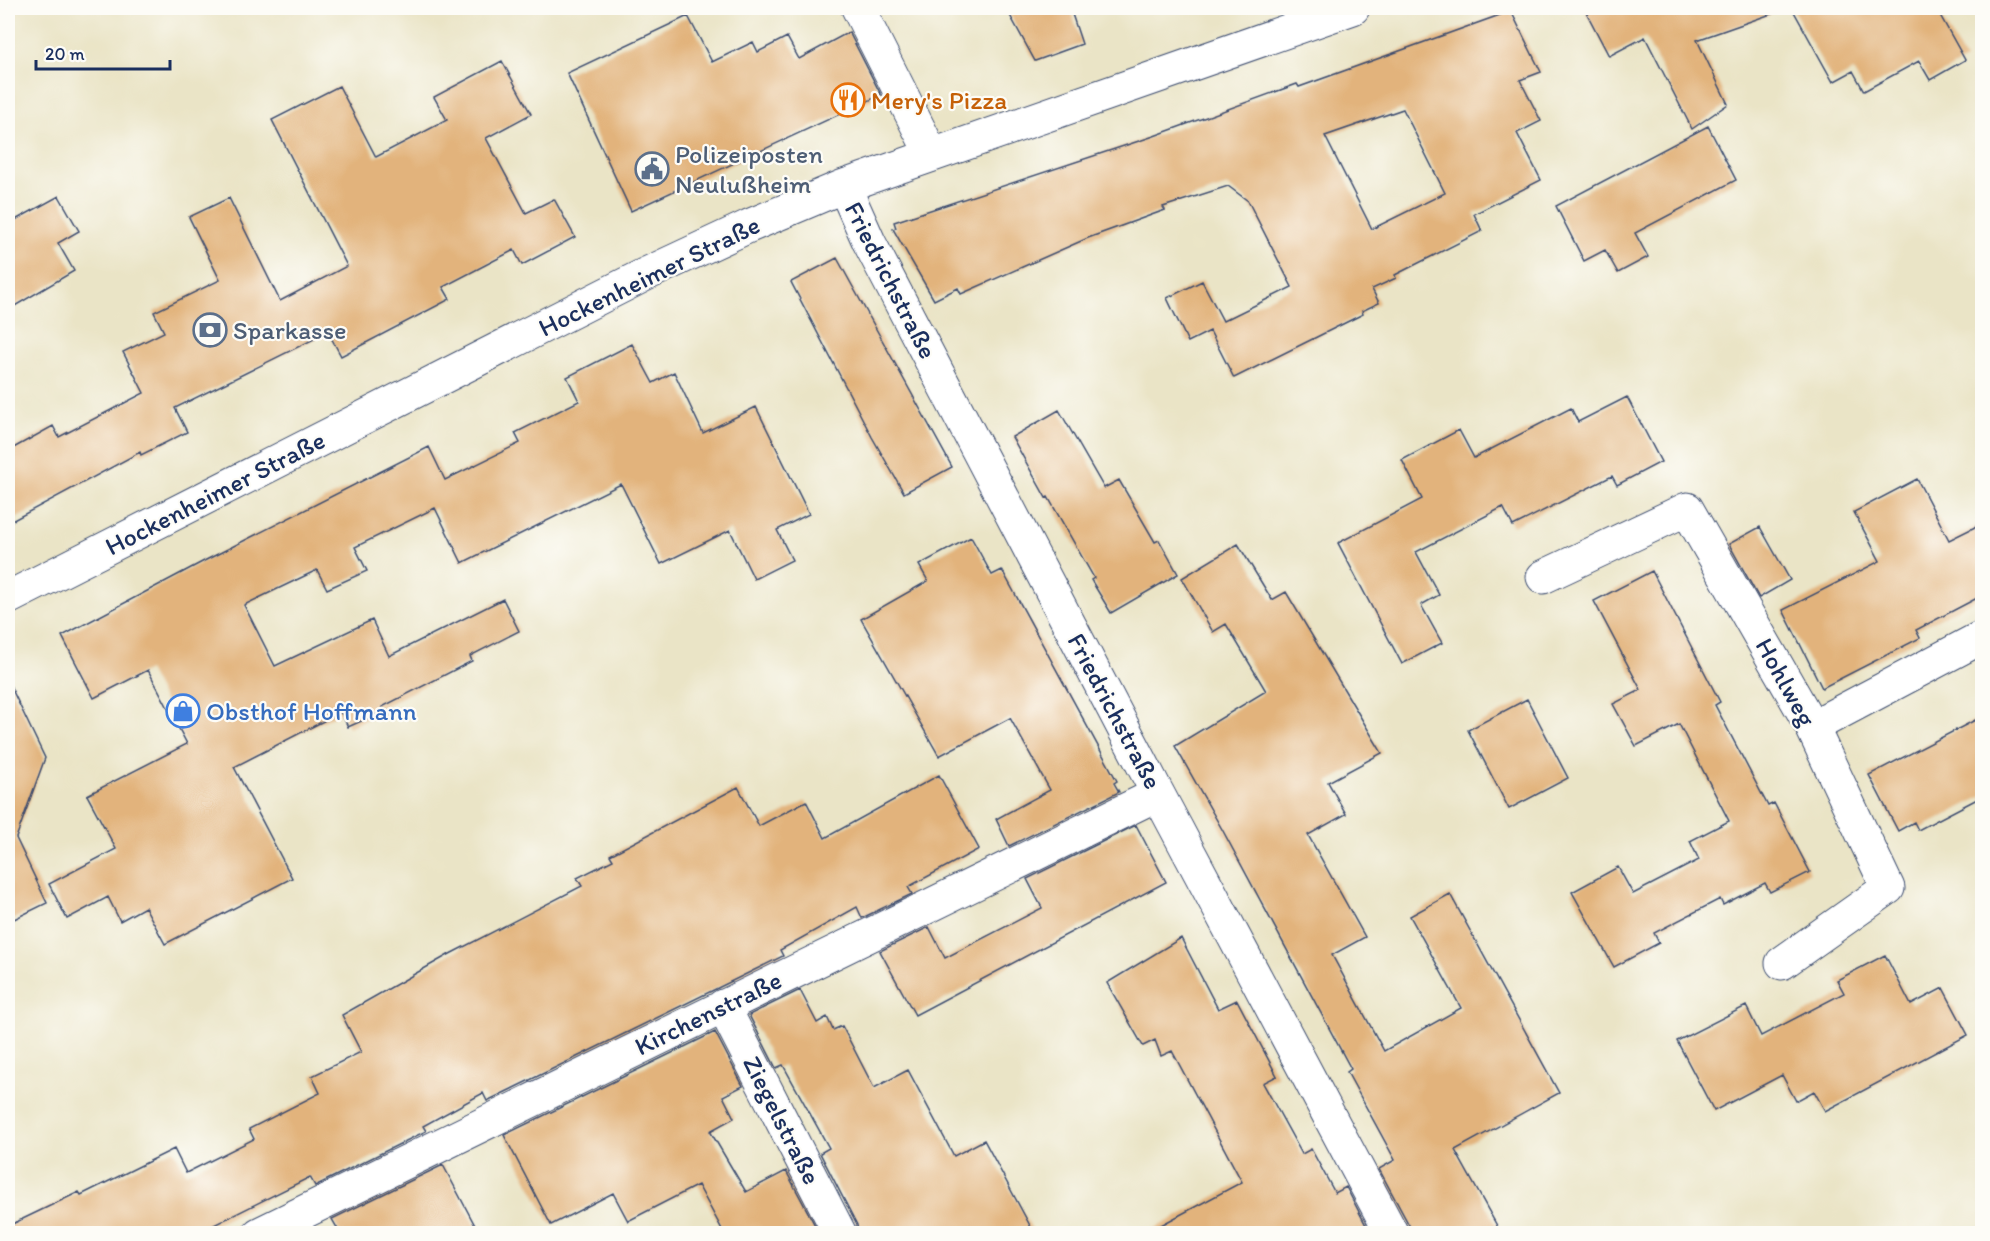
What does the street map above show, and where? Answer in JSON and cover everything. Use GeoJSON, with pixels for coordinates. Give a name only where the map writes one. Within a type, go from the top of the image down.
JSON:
{"type":"FeatureCollection","features":[{"type":"Feature","properties":{"kind":"street"},"geometry":{"type":"LineString","coordinates":[[858,8],[932,155]]}},
{"type":"Feature","properties":{"kind":"street","name":"Hockenheimer Straße"},"geometry":{"type":"LineString","coordinates":[[8,598],[644,275],[749,226],[844,186],[1353,8]]}},
{"type":"Feature","properties":{"kind":"street","name":"Friedrichstraße"},"geometry":{"type":"LineString","coordinates":[[844,186],[869,242],[1158,794],[1392,1233]]}},
{"type":"Feature","properties":{"kind":"street","name":"Hohlweg"},"geometry":{"type":"LineString","coordinates":[[1543,577],[1687,509],[1812,727],[1888,888],[1782,963]]}},
{"type":"Feature","properties":{"kind":"street"},"geometry":{"type":"LineString","coordinates":[[1812,727],[1983,637]]}},
{"type":"Feature","properties":{"kind":"street","name":"Kirchenstraße"},"geometry":{"type":"LineString","coordinates":[[259,1233],[1158,794]]}},
{"type":"Feature","properties":{"kind":"street","name":"Ziegelstraße"},"geometry":{"type":"LineString","coordinates":[[723,1006],[840,1233]]}},
{"type":"Feature","properties":{"kind":"building"},"geometry":{"type":"Polygon","coordinates":[[[1006,8],[1070,8],[1082,44],[1035,61],[1006,8]]]}},
{"type":"Feature","properties":{"kind":"building"},"geometry":{"type":"Polygon","coordinates":[[[1584,8],[1773,8],[1774,13],[1697,40],[1728,104],[1692,129],[1645,37],[1609,56],[1584,8]]]}},
{"type":"Feature","properties":{"kind":"building"},"geometry":{"type":"Polygon","coordinates":[[[1792,8],[1936,8],[1965,60],[1930,80],[1919,61],[1864,91],[1853,71],[1833,82],[1792,8]]]}},
{"type":"Feature","properties":{"kind":"building"},"geometry":{"type":"Polygon","coordinates":[[[1511,11],[1541,72],[1520,80],[1541,121],[1517,133],[1541,180],[1474,214],[1482,231],[1372,289],[1379,303],[1362,311],[1363,314],[1234,378],[1210,331],[1188,342],[1167,298],[1202,281],[1223,321],[1292,287],[1248,201],[1228,186],[1163,207],[1165,210],[1088,238],[961,294],[958,288],[934,300],[893,229],[896,228],[894,222],[1154,136],[1297,84],[1299,87],[1511,11]],[[1403,109],[1325,136],[1372,229],[1445,193],[1403,109]]]}},
{"type":"Feature","properties":{"kind":"building"},"geometry":{"type":"Polygon","coordinates":[[[688,16],[712,62],[753,42],[758,52],[787,37],[799,59],[849,32],[881,95],[631,211],[567,73],[688,16]]]}},
{"type":"Feature","properties":{"kind":"building"},"geometry":{"type":"Polygon","coordinates":[[[502,61],[531,114],[486,138],[526,213],[554,199],[575,237],[522,265],[514,250],[443,287],[450,299],[341,356],[328,332],[175,408],[187,432],[141,455],[140,452],[8,523],[8,451],[53,426],[59,437],[144,393],[123,352],[164,332],[154,312],[220,280],[189,217],[229,198],[280,301],[347,266],[272,120],[339,86],[376,157],[447,120],[434,97],[502,61]]]}},
{"type":"Feature","properties":{"kind":"building"},"geometry":{"type":"Polygon","coordinates":[[[1708,126],[1736,180],[1635,233],[1648,257],[1618,273],[1605,250],[1584,261],[1556,206],[1708,126]]]}},
{"type":"Feature","properties":{"kind":"building"},"geometry":{"type":"Polygon","coordinates":[[[59,196],[79,231],[58,243],[74,271],[8,310],[8,224],[59,196]]]}},
{"type":"Feature","properties":{"kind":"building"},"geometry":{"type":"Polygon","coordinates":[[[837,258],[952,467],[904,493],[791,282],[837,258]]]}},
{"type":"Feature","properties":{"kind":"building"},"geometry":{"type":"Polygon","coordinates":[[[632,344],[653,383],[674,372],[703,433],[756,407],[809,514],[777,530],[792,560],[754,579],[730,530],[661,564],[621,484],[462,563],[435,508],[355,547],[367,571],[327,589],[317,570],[244,605],[275,666],[372,620],[389,656],[503,599],[519,631],[470,656],[472,661],[382,707],[384,711],[348,727],[341,712],[234,767],[292,878],[165,944],[145,907],[120,921],[108,897],[67,919],[49,884],[116,849],[87,795],[187,744],[148,670],[94,698],[62,636],[429,447],[445,480],[520,443],[515,433],[579,401],[567,377],[632,344]]]}},
{"type":"Feature","properties":{"kind":"building"},"geometry":{"type":"Polygon","coordinates":[[[1627,397],[1661,462],[1617,485],[1612,476],[1513,526],[1503,507],[1416,552],[1439,595],[1421,605],[1442,643],[1402,664],[1338,543],[1422,499],[1402,460],[1459,430],[1474,458],[1571,408],[1578,422],[1627,397]]]}},
{"type":"Feature","properties":{"kind":"building"},"geometry":{"type":"Polygon","coordinates":[[[1059,410],[1104,488],[1119,480],[1155,542],[1159,540],[1178,574],[1111,613],[1091,580],[1094,578],[1012,437],[1059,410]]]}},
{"type":"Feature","properties":{"kind":"building"},"geometry":{"type":"Polygon","coordinates":[[[1917,479],[1949,540],[1983,523],[1983,595],[1916,630],[1920,638],[1822,688],[1783,610],[1880,561],[1854,512],[1917,479]]]}},
{"type":"Feature","properties":{"kind":"building"},"geometry":{"type":"Polygon","coordinates":[[[1760,527],[1790,580],[1759,598],[1729,544],[1760,527]]]}},
{"type":"Feature","properties":{"kind":"building"},"geometry":{"type":"Polygon","coordinates":[[[971,537],[992,575],[1002,570],[1117,781],[1114,783],[1119,792],[1009,846],[996,819],[1050,790],[1010,718],[939,756],[861,619],[928,581],[919,565],[971,537]]]}},
{"type":"Feature","properties":{"kind":"building"},"geometry":{"type":"Polygon","coordinates":[[[1238,544],[1272,600],[1286,592],[1382,753],[1328,782],[1346,814],[1308,835],[1365,937],[1332,955],[1384,1051],[1461,1008],[1410,916],[1450,894],[1559,1093],[1455,1150],[1501,1233],[1411,1233],[1379,1169],[1395,1160],[1347,1072],[1351,1069],[1175,746],[1266,691],[1226,624],[1213,632],[1182,578],[1238,544]]]}},
{"type":"Feature","properties":{"kind":"building"},"geometry":{"type":"Polygon","coordinates":[[[1652,571],[1720,702],[1715,705],[1768,806],[1774,803],[1810,872],[1770,892],[1765,883],[1723,905],[1720,899],[1654,933],[1659,943],[1614,967],[1572,892],[1618,867],[1633,894],[1699,860],[1690,841],[1729,821],[1679,724],[1636,746],[1613,704],[1641,690],[1594,601],[1652,571]]]}},
{"type":"Feature","properties":{"kind":"building"},"geometry":{"type":"Polygon","coordinates":[[[8,681],[45,758],[16,838],[47,903],[8,922],[8,681]]]}},
{"type":"Feature","properties":{"kind":"building"},"geometry":{"type":"Polygon","coordinates":[[[1527,699],[1568,778],[1509,809],[1468,730],[1527,699]]]}},
{"type":"Feature","properties":{"kind":"building"},"geometry":{"type":"Polygon","coordinates":[[[1983,716],[1983,796],[1918,830],[1914,822],[1898,831],[1869,775],[1983,716]]]}},
{"type":"Feature","properties":{"kind":"building"},"geometry":{"type":"Polygon","coordinates":[[[939,775],[979,849],[908,887],[912,894],[862,918],[857,907],[780,950],[783,956],[487,1101],[483,1093],[423,1126],[426,1131],[315,1186],[310,1177],[198,1233],[8,1233],[8,1226],[79,1192],[81,1195],[174,1149],[186,1173],[254,1139],[249,1129],[320,1093],[312,1076],[361,1052],[342,1015],[450,954],[582,886],[577,878],[613,860],[610,855],[738,787],[759,826],[806,801],[825,838],[939,775]]]}},
{"type":"Feature","properties":{"kind":"building"},"geometry":{"type":"Polygon","coordinates":[[[1136,825],[1166,882],[915,1015],[880,951],[929,927],[945,958],[1042,908],[1027,879],[1136,825]]]}},
{"type":"Feature","properties":{"kind":"building"},"geometry":{"type":"Polygon","coordinates":[[[1181,938],[1218,1009],[1237,1000],[1277,1076],[1263,1083],[1302,1154],[1311,1149],[1335,1193],[1346,1187],[1370,1233],[1146,1233],[1242,1182],[1172,1051],[1161,1056],[1155,1040],[1143,1046],[1107,983],[1181,938]]]}},
{"type":"Feature","properties":{"kind":"building"},"geometry":{"type":"Polygon","coordinates":[[[1885,955],[1911,1005],[1943,988],[1968,1035],[1825,1111],[1814,1091],[1796,1101],[1782,1075],[1714,1111],[1677,1041],[1746,1006],[1761,1036],[1844,993],[1837,980],[1885,955]]]}},
{"type":"Feature","properties":{"kind":"building"},"geometry":{"type":"Polygon","coordinates":[[[800,990],[817,1023],[827,1017],[833,1030],[842,1026],[874,1088],[908,1070],[954,1156],[984,1140],[1034,1233],[858,1233],[857,1225],[820,1153],[829,1148],[783,1065],[776,1068],[749,1015],[800,990]]]}},
{"type":"Feature","properties":{"kind":"building"},"geometry":{"type":"Polygon","coordinates":[[[715,1032],[743,1086],[723,1096],[734,1118],[710,1131],[746,1192],[786,1171],[819,1233],[724,1233],[698,1185],[628,1221],[613,1193],[551,1225],[504,1135],[715,1032]]]}},
{"type":"Feature","properties":{"kind":"building"},"geometry":{"type":"Polygon","coordinates":[[[443,1165],[479,1233],[340,1233],[332,1219],[443,1165]]]}},
{"type":"Feature","properties":{"kind":"place","name":"Mery's Pizza"},"geometry":{"type":"Point","coordinates":[848,100]}},
{"type":"Feature","properties":{"kind":"place","name":"Polizeiposten Neulußheim"},"geometry":{"type":"Point","coordinates":[652,169]}},
{"type":"Feature","properties":{"kind":"place","name":"Sparkasse"},"geometry":{"type":"Point","coordinates":[210,330]}},
{"type":"Feature","properties":{"kind":"place","name":"Obsthof Hoffmann"},"geometry":{"type":"Point","coordinates":[183,711]}}]}
